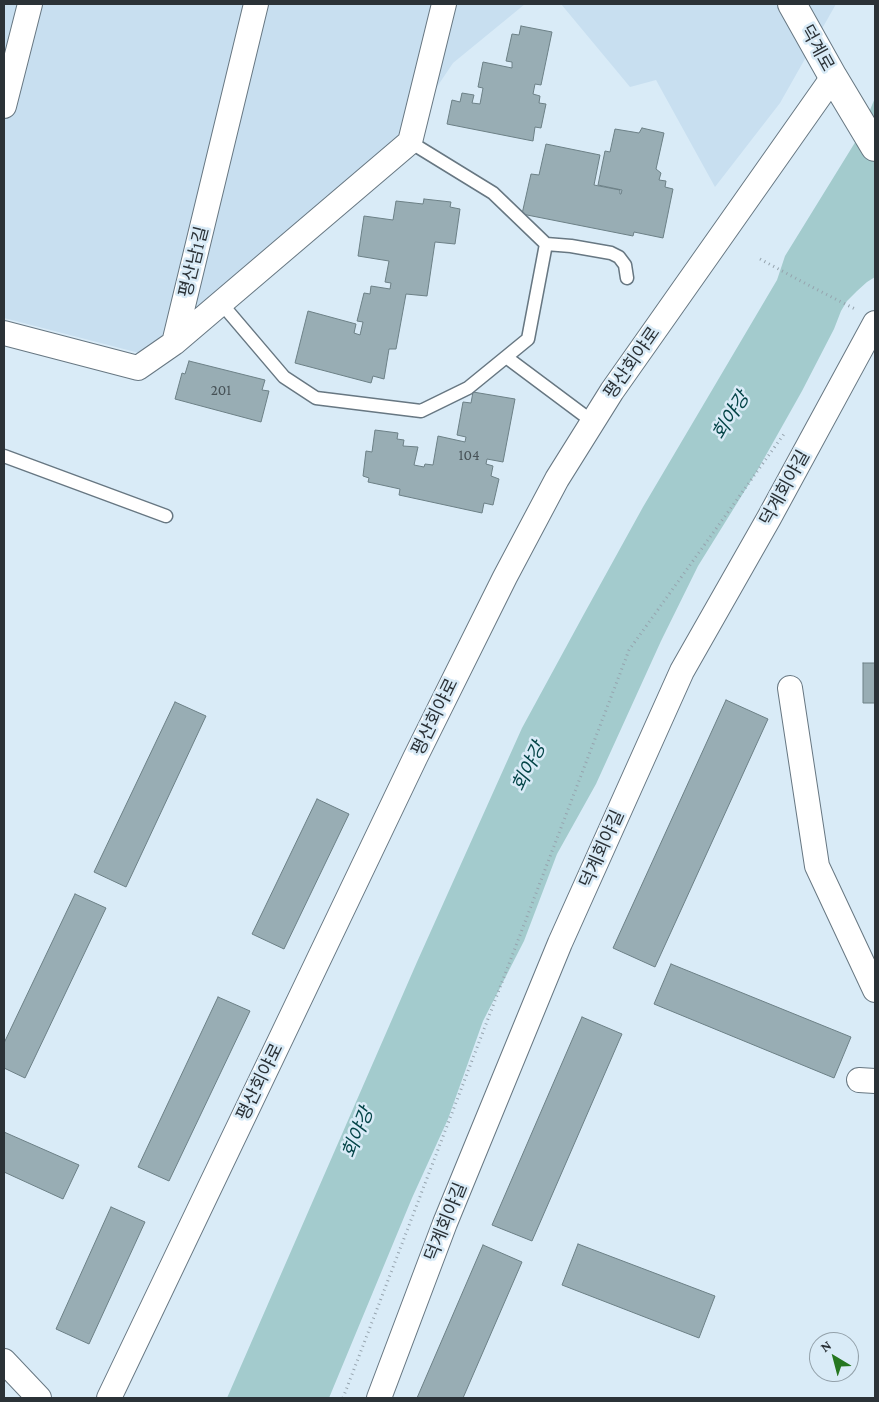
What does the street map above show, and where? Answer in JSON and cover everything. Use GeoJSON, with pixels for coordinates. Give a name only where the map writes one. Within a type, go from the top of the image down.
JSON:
{"type":"FeatureCollection","features":[{"type":"Feature","properties":{"kind":"street"},"geometry":{"type":"LineString","coordinates":[[4,106],[30,4]]}},
{"type":"Feature","properties":{"kind":"street","name":"평산남1길"},"geometry":{"type":"LineString","coordinates":[[174,343],[256,4]]}},
{"type":"Feature","properties":{"kind":"street"},"geometry":{"type":"LineString","coordinates":[[4,333],[138,368],[174,343],[410,142],[444,4]]}},
{"type":"Feature","properties":{"kind":"street","name":"덕계로"},"geometry":{"type":"LineString","coordinates":[[792,4],[875,147]]}},
{"type":"Feature","properties":{"kind":"street","name":"평산회야로"},"geometry":{"type":"LineString","coordinates":[[109,1398],[424,740],[548,495],[618,383],[838,85]]}},
{"type":"Feature","properties":{"kind":"street","name":"덕계회야길"},"geometry":{"type":"LineString","coordinates":[[379,1398],[445,1223],[560,943],[682,671],[769,518],[875,323]]}},
{"type":"Feature","properties":{"kind":"street"},"geometry":{"type":"LineString","coordinates":[[790,688],[817,866],[875,990]]}},
{"type":"Feature","properties":{"kind":"street"},"geometry":{"type":"LineString","coordinates":[[4,1361],[39,1398]]}},
{"type":"Feature","properties":{"kind":"lane"},"geometry":{"type":"LineString","coordinates":[[410,142],[493,193],[546,244],[611,252],[625,265],[627,278]]}},
{"type":"Feature","properties":{"kind":"lane"},"geometry":{"type":"LineString","coordinates":[[222,303],[284,378],[316,398],[420,411],[468,388],[528,338],[546,244]]}},
{"type":"Feature","properties":{"kind":"lane"},"geometry":{"type":"LineString","coordinates":[[506,357],[593,422]]}},
{"type":"Feature","properties":{"kind":"lane"},"geometry":{"type":"LineString","coordinates":[[4,456],[166,516]]}},
{"type":"Feature","properties":{"kind":"path"},"geometry":{"type":"LineString","coordinates":[[760,259],[849,306]]}},
{"type":"Feature","properties":{"kind":"path"},"geometry":{"type":"LineString","coordinates":[[343,1398],[629,650],[786,431]]}},
{"type":"Feature","properties":{"kind":"shaded area"},"geometry":{"type":"Polygon","coordinates":[[[4,4],[525,4],[453,63],[402,139],[143,354],[4,318],[4,4]]]}},
{"type":"Feature","properties":{"kind":"shaded area"},"geometry":{"type":"Polygon","coordinates":[[[561,4],[836,4],[780,103],[715,187],[656,80],[630,87],[561,4]]]}},
{"type":"Feature","properties":{"kind":"water","name":"회야강"},"geometry":{"type":"Polygon","coordinates":[[[875,98],[875,277],[847,301],[802,391],[757,471],[698,566],[661,641],[596,784],[557,854],[524,941],[483,1021],[448,1119],[412,1198],[329,1398],[227,1398],[417,962],[522,728],[643,507],[777,280],[785,256],[859,136],[875,98]]]}},
{"type":"Feature","properties":{"kind":"building"},"geometry":{"type":"Polygon","coordinates":[[[521,26],[552,32],[541,85],[535,84],[533,94],[540,96],[539,103],[546,104],[541,128],[535,127],[533,141],[447,124],[452,100],[460,102],[462,93],[474,95],[472,103],[480,104],[483,88],[478,87],[483,62],[512,68],[512,62],[506,61],[512,34],[519,35],[521,26]]]}},
{"type":"Feature","properties":{"kind":"building"},"geometry":{"type":"Polygon","coordinates":[[[642,128],[664,133],[656,169],[661,173],[659,180],[666,181],[665,187],[673,189],[663,238],[634,232],[633,236],[522,214],[531,174],[539,175],[546,144],[600,155],[594,185],[620,190],[621,194],[622,190],[598,185],[605,151],[610,152],[615,129],[639,133],[642,128]]]}},
{"type":"Feature","properties":{"kind":"building"},"geometry":{"type":"Polygon","coordinates":[[[424,199],[451,202],[450,207],[460,209],[455,244],[435,242],[427,296],[406,294],[396,349],[389,349],[384,379],[373,376],[371,383],[295,363],[308,311],[356,324],[354,333],[360,335],[363,322],[357,321],[364,293],[370,294],[371,286],[390,289],[391,283],[385,282],[389,261],[358,256],[364,216],[393,220],[396,201],[423,204],[424,199]]]}},
{"type":"Feature","properties":{"kind":"building"},"geometry":{"type":"Polygon","coordinates":[[[189,361],[265,380],[262,390],[269,391],[261,422],[175,399],[182,373],[185,374],[189,361]]]}},
{"type":"Feature","properties":{"kind":"building"},"geometry":{"type":"Polygon","coordinates":[[[473,392],[515,399],[503,462],[487,459],[486,464],[493,466],[491,476],[499,479],[493,505],[484,503],[482,513],[399,495],[400,489],[368,482],[369,478],[363,476],[366,451],[372,452],[375,430],[398,433],[397,439],[404,440],[403,446],[418,447],[414,465],[424,467],[425,464],[433,465],[438,436],[465,442],[466,437],[457,435],[463,402],[471,403],[473,392]]]}},
{"type":"Feature","properties":{"kind":"building"},"geometry":{"type":"Polygon","coordinates":[[[863,663],[875,663],[875,703],[863,703],[863,663]]]}},
{"type":"Feature","properties":{"kind":"building"},"geometry":{"type":"Polygon","coordinates":[[[726,700],[768,719],[655,967],[613,948],[726,700]]]}},
{"type":"Feature","properties":{"kind":"building"},"geometry":{"type":"Polygon","coordinates":[[[175,702],[206,716],[126,887],[94,872],[175,702]]]}},
{"type":"Feature","properties":{"kind":"building"},"geometry":{"type":"Polygon","coordinates":[[[317,799],[349,814],[284,949],[252,934],[317,799]]]}},
{"type":"Feature","properties":{"kind":"building"},"geometry":{"type":"Polygon","coordinates":[[[75,894],[106,908],[25,1078],[4,1068],[4,1043],[75,894]]]}},
{"type":"Feature","properties":{"kind":"building"},"geometry":{"type":"Polygon","coordinates":[[[671,964],[851,1037],[834,1078],[654,1004],[671,964]]]}},
{"type":"Feature","properties":{"kind":"building"},"geometry":{"type":"Polygon","coordinates":[[[218,997],[250,1011],[169,1181],[138,1167],[218,997]]]}},
{"type":"Feature","properties":{"kind":"building"},"geometry":{"type":"Polygon","coordinates":[[[582,1017],[622,1034],[532,1241],[492,1225],[582,1017]]]}},
{"type":"Feature","properties":{"kind":"building"},"geometry":{"type":"Polygon","coordinates":[[[4,1132],[79,1165],[63,1199],[4,1172],[4,1132]]]}},
{"type":"Feature","properties":{"kind":"building"},"geometry":{"type":"Polygon","coordinates":[[[111,1207],[145,1222],[89,1344],[56,1329],[111,1207]]]}},
{"type":"Feature","properties":{"kind":"building"},"geometry":{"type":"Polygon","coordinates":[[[578,1244],[715,1296],[699,1338],[562,1285],[578,1244]]]}},
{"type":"Feature","properties":{"kind":"building"},"geometry":{"type":"Polygon","coordinates":[[[483,1245],[522,1262],[463,1398],[417,1398],[483,1245]]]}}]}
